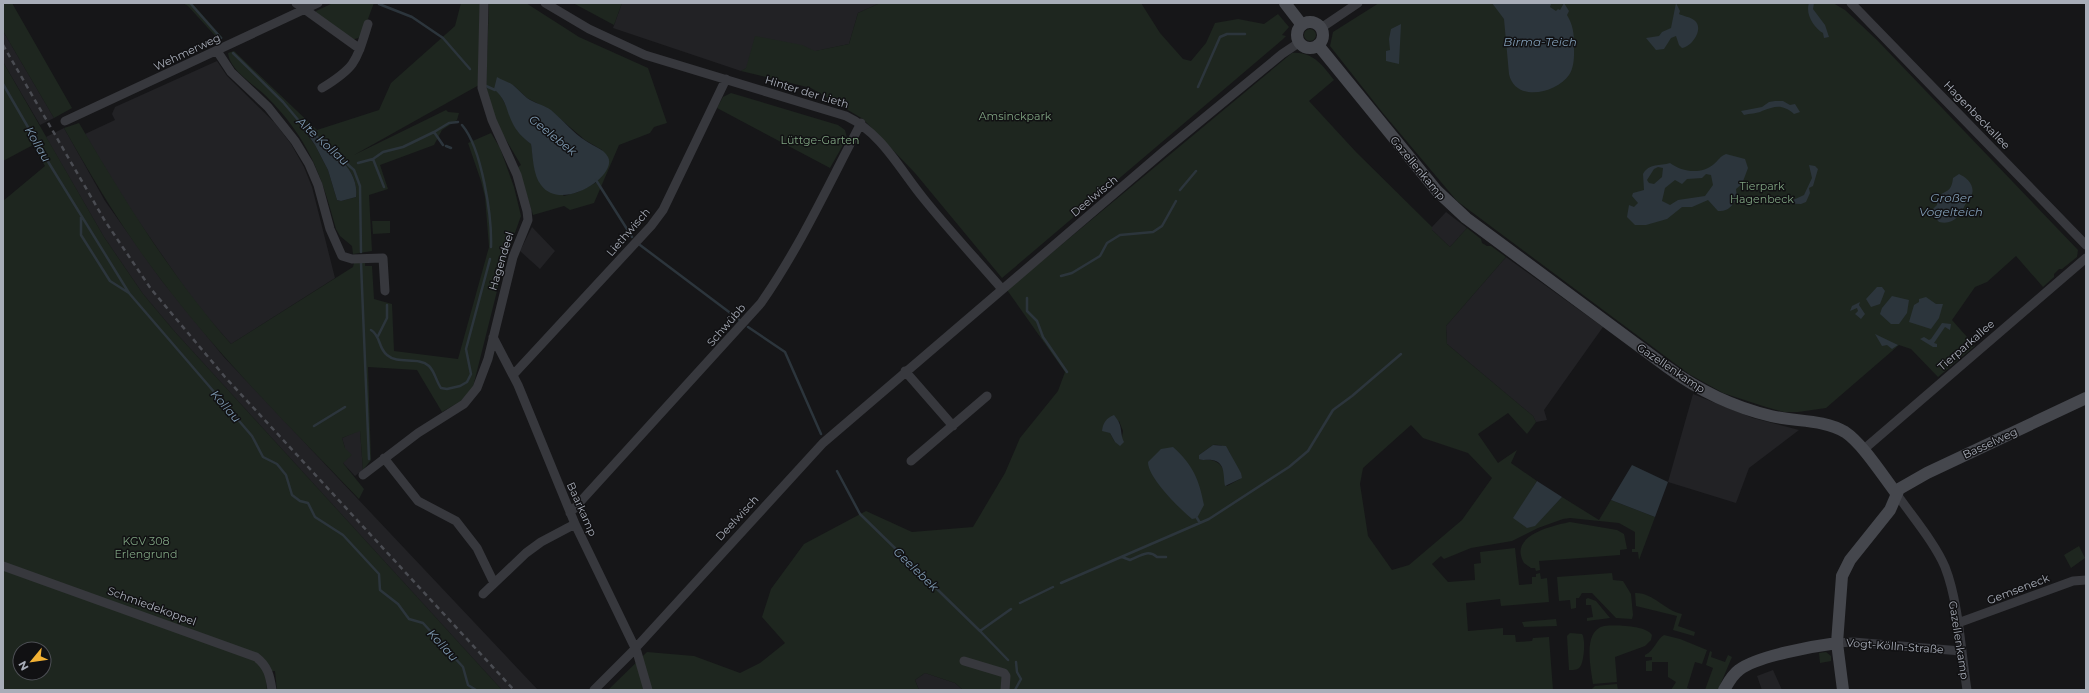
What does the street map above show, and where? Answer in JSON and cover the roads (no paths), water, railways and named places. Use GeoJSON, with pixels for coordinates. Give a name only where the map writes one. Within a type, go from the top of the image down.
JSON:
{"type":"FeatureCollection","features":[{"type":"Feature","properties":{"kind":"street"},"geometry":{"type":"LineString","coordinates":[[296,3],[360,48]]}},
{"type":"Feature","properties":{"kind":"street","name":"Wehmerweg"},"geometry":{"type":"LineString","coordinates":[[65,121],[318,3]]}},
{"type":"Feature","properties":{"kind":"street","name":"Hagendeel"},"geometry":{"type":"LineString","coordinates":[[363,474],[472,397],[478,388],[488,359],[513,258],[528,220],[528,211],[517,175],[492,120],[482,88],[484,3]]}},
{"type":"Feature","properties":{"kind":"street","name":"Hinter der Lieth"},"geometry":{"type":"LineString","coordinates":[[545,3],[589,29],[645,55],[846,116],[860,124],[881,142],[925,200],[1002,289]]}},
{"type":"Feature","properties":{"kind":"street"},"geometry":{"type":"LineString","coordinates":[[1285,3],[1302,25]]}},
{"type":"Feature","properties":{"kind":"street"},"geometry":{"type":"LineString","coordinates":[[1321,28],[1358,3]]}},
{"type":"Feature","properties":{"kind":"street","name":"Hagenbeckallee"},"geometry":{"type":"LineString","coordinates":[[1851,3],[2086,245]]}},
{"type":"Feature","properties":{"kind":"street"},"geometry":{"type":"LineString","coordinates":[[1312,22],[1321,28],[1323,37],[1318,45],[1308,47],[1300,42],[1298,33],[1302,25],[1312,22]]}},
{"type":"Feature","properties":{"kind":"street"},"geometry":{"type":"LineString","coordinates":[[322,88],[343,75],[354,63],[368,24]]}},
{"type":"Feature","properties":{"kind":"street","name":"Deelwisch"},"geometry":{"type":"LineString","coordinates":[[594,690],[635,648],[823,443],[905,371],[1164,151],[1282,54],[1300,42]]}},
{"type":"Feature","properties":{"kind":"street","name":"Gazellenkamp"},"geometry":{"type":"LineString","coordinates":[[1318,45],[1437,192],[1470,221],[1667,367],[1699,388],[1732,403],[1770,416],[1822,423],[1832,426],[1852,437],[1896,493],[1941,560],[1947,574],[1958,623],[1967,690]]}},
{"type":"Feature","properties":{"kind":"street"},"geometry":{"type":"LineString","coordinates":[[217,51],[230,72],[268,107],[296,141],[309,164],[318,185],[335,245],[342,256],[352,259],[384,258],[385,291]]}},
{"type":"Feature","properties":{"kind":"street","name":"Liethwisch"},"geometry":{"type":"LineString","coordinates":[[513,375],[647,231],[663,210],[726,79]]}},
{"type":"Feature","properties":{"kind":"street","name":"Schwübb"},"geometry":{"type":"LineString","coordinates":[[570,513],[761,303],[776,282],[860,124]]}},
{"type":"Feature","properties":{"kind":"street","name":"Tierparkallee"},"geometry":{"type":"LineString","coordinates":[[1863,450],[2086,258]]}},
{"type":"Feature","properties":{"kind":"street","name":"Baarkamp"},"geometry":{"type":"LineString","coordinates":[[493,337],[513,375],[575,524],[635,648],[648,690]]}},
{"type":"Feature","properties":{"kind":"street"},"geometry":{"type":"LineString","coordinates":[[905,371],[952,426]]}},
{"type":"Feature","properties":{"kind":"street"},"geometry":{"type":"LineString","coordinates":[[911,461],[987,396]]}},
{"type":"Feature","properties":{"kind":"street","name":"Basselweg"},"geometry":{"type":"LineString","coordinates":[[1896,493],[1900,487],[1913,480],[2086,398]]}},
{"type":"Feature","properties":{"kind":"street"},"geometry":{"type":"LineString","coordinates":[[384,458],[418,501],[456,521],[477,548],[494,583]]}},
{"type":"Feature","properties":{"kind":"street"},"geometry":{"type":"LineString","coordinates":[[1843,690],[1838,643],[1842,576],[1850,560],[1890,510],[1896,493]]}},
{"type":"Feature","properties":{"kind":"street"},"geometry":{"type":"LineString","coordinates":[[483,594],[531,550],[575,524]]}},
{"type":"Feature","properties":{"kind":"street","name":"Schmiedekoppel"},"geometry":{"type":"LineString","coordinates":[[3,566],[256,657],[266,665],[272,690]]}},
{"type":"Feature","properties":{"kind":"street","name":"Gemseneck"},"geometry":{"type":"LineString","coordinates":[[1958,623],[2073,581],[2086,580]]}},
{"type":"Feature","properties":{"kind":"street","name":"Vogt-Kölln-Straße"},"geometry":{"type":"LineString","coordinates":[[1724,690],[1735,674],[1750,664],[1795,651],[1838,643],[1852,642],[1961,651]]}},
{"type":"Feature","properties":{"kind":"street"},"geometry":{"type":"LineString","coordinates":[[964,661],[1004,673],[1006,676],[1005,690]]}},
{"type":"Feature","properties":{"kind":"water","name":"Birma-Teich"},"geometry":{"type":"Polygon","coordinates":[[[1492,3],[1549,3],[1551,4],[1550,7],[1556,11],[1558,9],[1560,10],[1564,3],[1569,11],[1567,15],[1573,29],[1574,52],[1571,71],[1563,81],[1555,87],[1537,92],[1527,92],[1519,89],[1513,83],[1509,74],[1504,19],[1492,3]]]}},
{"type":"Feature","properties":{"kind":"water"},"geometry":{"type":"Polygon","coordinates":[[[1676,3],[1680,11],[1679,14],[1694,20],[1697,23],[1698,32],[1696,37],[1690,44],[1682,48],[1679,45],[1676,36],[1671,38],[1664,49],[1656,50],[1646,38],[1659,36],[1662,32],[1671,28],[1676,3]]]}},
{"type":"Feature","properties":{"kind":"water"},"geometry":{"type":"Polygon","coordinates":[[[1809,3],[1814,3],[1813,9],[1825,25],[1829,37],[1824,38],[1823,33],[1816,28],[1811,20],[1808,12],[1809,3]]]}},
{"type":"Feature","properties":{"kind":"water"},"geometry":{"type":"Polygon","coordinates":[[[1401,24],[1399,64],[1386,61],[1386,51],[1390,50],[1389,39],[1391,29],[1401,24]]]}},
{"type":"Feature","properties":{"kind":"water"},"geometry":{"type":"Polygon","coordinates":[[[497,77],[513,85],[530,100],[551,110],[581,138],[604,152],[608,157],[609,165],[605,173],[586,189],[574,193],[561,195],[550,193],[541,185],[536,176],[531,144],[516,128],[512,122],[504,101],[494,89],[497,77]]]}},
{"type":"Feature","properties":{"kind":"water"},"geometry":{"type":"Polygon","coordinates":[[[1783,101],[1790,105],[1795,104],[1800,112],[1794,114],[1782,107],[1771,108],[1758,113],[1744,115],[1741,111],[1762,107],[1769,102],[1783,101]]]}},
{"type":"Feature","properties":{"kind":"water"},"geometry":{"type":"Polygon","coordinates":[[[307,131],[332,151],[348,167],[356,186],[356,197],[341,201],[337,200],[328,170],[315,145],[306,132],[307,131]]]}},
{"type":"Feature","properties":{"kind":"water"},"geometry":{"type":"Polygon","coordinates":[[[1726,154],[1745,159],[1748,168],[1742,184],[1736,189],[1737,198],[1731,206],[1724,211],[1718,211],[1708,200],[1692,207],[1682,207],[1667,219],[1646,225],[1635,225],[1627,217],[1629,205],[1634,207],[1638,203],[1632,196],[1633,193],[1644,190],[1643,174],[1648,168],[1670,163],[1686,170],[1698,171],[1714,164],[1726,154]],[[1658,167],[1654,169],[1647,180],[1649,183],[1654,184],[1662,177],[1663,168],[1658,167]],[[1706,174],[1702,178],[1687,179],[1682,184],[1675,180],[1665,188],[1662,201],[1670,205],[1678,200],[1705,196],[1713,185],[1711,175],[1706,174]]]}},
{"type":"Feature","properties":{"kind":"water"},"geometry":{"type":"Polygon","coordinates":[[[1809,165],[1815,166],[1818,169],[1813,186],[1809,188],[1810,193],[1806,202],[1801,204],[1778,203],[1777,198],[1791,201],[1804,195],[1812,178],[1809,165]]]}},
{"type":"Feature","properties":{"kind":"water","name":"Großer Vogelteich"},"geometry":{"type":"Polygon","coordinates":[[[1959,174],[1967,179],[1973,191],[1955,219],[1944,223],[1939,222],[1934,216],[1933,209],[1937,205],[1940,196],[1950,188],[1953,178],[1959,174]]]}},
{"type":"Feature","properties":{"kind":"water"},"geometry":{"type":"Polygon","coordinates":[[[1877,287],[1882,287],[1885,291],[1880,304],[1871,307],[1866,299],[1877,287]]]}},
{"type":"Feature","properties":{"kind":"water"},"geometry":{"type":"Polygon","coordinates":[[[1892,296],[1909,300],[1907,313],[1899,324],[1891,324],[1880,314],[1882,308],[1892,296]]]}},
{"type":"Feature","properties":{"kind":"water"},"geometry":{"type":"Polygon","coordinates":[[[1926,297],[1936,304],[1943,304],[1939,318],[1931,329],[1909,322],[1914,305],[1919,302],[1919,299],[1926,297]]]}},
{"type":"Feature","properties":{"kind":"water"},"geometry":{"type":"Polygon","coordinates":[[[1860,302],[1859,305],[1865,314],[1861,319],[1855,314],[1858,311],[1857,308],[1850,311],[1852,306],[1860,302]]]}},
{"type":"Feature","properties":{"kind":"water"},"geometry":{"type":"Polygon","coordinates":[[[1942,323],[1951,324],[1950,330],[1945,327],[1934,343],[1937,344],[1937,347],[1933,347],[1920,339],[1924,337],[1929,340],[1931,339],[1942,323]]]}},
{"type":"Feature","properties":{"kind":"water"},"geometry":{"type":"Polygon","coordinates":[[[1875,334],[1898,345],[1892,349],[1887,345],[1882,346],[1875,334]]]}},
{"type":"Feature","properties":{"kind":"water"},"geometry":{"type":"Polygon","coordinates":[[[1114,415],[1119,423],[1124,442],[1120,446],[1115,442],[1110,433],[1102,431],[1105,421],[1114,415]]]}},
{"type":"Feature","properties":{"kind":"water"},"geometry":{"type":"Polygon","coordinates":[[[1213,445],[1226,446],[1241,473],[1242,478],[1225,486],[1222,466],[1216,461],[1199,459],[1199,455],[1213,445]]]}},
{"type":"Feature","properties":{"kind":"water"},"geometry":{"type":"Polygon","coordinates":[[[1173,447],[1190,466],[1200,488],[1204,505],[1197,518],[1192,519],[1172,500],[1158,484],[1149,469],[1148,462],[1161,449],[1173,447]]]}},
{"type":"Feature","properties":{"kind":"water"},"geometry":{"type":"Polygon","coordinates":[[[1632,465],[1668,482],[1655,517],[1611,500],[1632,465]]]}},
{"type":"Feature","properties":{"kind":"water"},"geometry":{"type":"Polygon","coordinates":[[[1537,481],[1562,497],[1535,526],[1527,528],[1513,518],[1537,481]]]}},
{"type":"Feature","properties":{"kind":"waterway","name":"Alte Kollau"},"geometry":{"type":"LineString","coordinates":[[190,3],[221,38]]}},
{"type":"Feature","properties":{"kind":"waterway","name":"Geelebek"},"geometry":{"type":"LineString","coordinates":[[379,4],[412,17],[443,38],[470,69]]}},
{"type":"Feature","properties":{"kind":"waterway"},"geometry":{"type":"LineString","coordinates":[[1198,87],[1220,37],[1227,34],[1245,34]]}},
{"type":"Feature","properties":{"kind":"waterway","name":"Alte Kollau"},"geometry":{"type":"LineString","coordinates":[[233,53],[283,102],[299,121],[354,170],[360,186],[361,252]]}},
{"type":"Feature","properties":{"kind":"waterway","name":"Kollau"},"geometry":{"type":"LineString","coordinates":[[3,84],[47,160],[129,293],[252,436],[263,457],[277,464],[286,475],[292,495],[300,501],[308,503],[315,517],[343,535],[379,574],[380,590],[398,604],[409,619],[423,623],[463,667],[468,685],[476,690]]}},
{"type":"Feature","properties":{"kind":"waterway","name":"Geelebek"},"geometry":{"type":"LineString","coordinates":[[486,86],[495,90]]}},
{"type":"Feature","properties":{"kind":"waterway"},"geometry":{"type":"LineString","coordinates":[[358,163],[373,159],[383,152],[403,147],[449,123],[458,122]]}},
{"type":"Feature","properties":{"kind":"waterway","name":"Alte Kollau"},"geometry":{"type":"LineString","coordinates":[[300,123],[306,131]]}},
{"type":"Feature","properties":{"kind":"waterway"},"geometry":{"type":"LineString","coordinates":[[462,125],[469,136],[480,166],[488,201],[491,247]]}},
{"type":"Feature","properties":{"kind":"waterway"},"geometry":{"type":"LineString","coordinates":[[434,132],[443,145]]}},
{"type":"Feature","properties":{"kind":"waterway"},"geometry":{"type":"LineString","coordinates":[[446,146],[451,148]]}},
{"type":"Feature","properties":{"kind":"waterway"},"geometry":{"type":"LineString","coordinates":[[373,159],[384,187]]}},
{"type":"Feature","properties":{"kind":"waterway"},"geometry":{"type":"LineString","coordinates":[[1180,190],[1196,171]]}},
{"type":"Feature","properties":{"kind":"waterway","name":"Geelebek"},"geometry":{"type":"LineString","coordinates":[[596,180],[632,237]]}},
{"type":"Feature","properties":{"kind":"waterway","name":"Geelebek"},"geometry":{"type":"LineString","coordinates":[[1061,276],[1072,273],[1100,256],[1107,243],[1120,235],[1153,232],[1162,226],[1176,201]]}},
{"type":"Feature","properties":{"kind":"waterway"},"geometry":{"type":"LineString","coordinates":[[81,217],[81,235],[110,281],[129,293]]}},
{"type":"Feature","properties":{"kind":"waterway","name":"Geelebek"},"geometry":{"type":"LineString","coordinates":[[640,245],[741,321]]}},
{"type":"Feature","properties":{"kind":"waterway"},"geometry":{"type":"LineString","coordinates":[[371,330],[376,335],[382,349],[387,355],[397,360],[419,361],[429,366],[441,388],[447,389],[460,386],[467,382],[471,374],[466,349],[490,259]]}},
{"type":"Feature","properties":{"kind":"waterway","name":"Alte Kollau"},"geometry":{"type":"LineString","coordinates":[[361,263],[369,459]]}},
{"type":"Feature","properties":{"kind":"waterway"},"geometry":{"type":"LineString","coordinates":[[1027,298],[1027,311],[1037,321],[1043,337],[1067,372]]}},
{"type":"Feature","properties":{"kind":"waterway"},"geometry":{"type":"LineString","coordinates":[[378,336],[387,318],[387,305]]}},
{"type":"Feature","properties":{"kind":"waterway","name":"Geelebek"},"geometry":{"type":"LineString","coordinates":[[748,327],[785,352],[821,434]]}},
{"type":"Feature","properties":{"kind":"waterway"},"geometry":{"type":"LineString","coordinates":[[1061,583],[1209,519],[1289,467],[1308,451],[1333,410],[1352,396],[1401,354]]}},
{"type":"Feature","properties":{"kind":"waterway"},"geometry":{"type":"LineString","coordinates":[[314,426],[345,407]]}},
{"type":"Feature","properties":{"kind":"waterway","name":"Geelebek"},"geometry":{"type":"LineString","coordinates":[[837,471],[860,514],[980,631],[1011,609]]}},
{"type":"Feature","properties":{"kind":"waterway"},"geometry":{"type":"LineString","coordinates":[[1197,518],[1200,523]]}},
{"type":"Feature","properties":{"kind":"waterway"},"geometry":{"type":"LineString","coordinates":[[1122,557],[1130,560],[1147,553],[1157,557],[1166,557]]}},
{"type":"Feature","properties":{"kind":"waterway"},"geometry":{"type":"LineString","coordinates":[[1020,603],[1053,587]]}},
{"type":"Feature","properties":{"kind":"waterway"},"geometry":{"type":"LineString","coordinates":[[980,631],[1008,660]]}},
{"type":"Feature","properties":{"kind":"waterway"},"geometry":{"type":"LineString","coordinates":[[1015,690],[1021,679],[1017,672],[1016,662]]}},
{"type":"Feature","properties":{"kind":"railway"},"geometry":{"type":"LineString","coordinates":[[3,45],[105,221],[151,289],[225,377],[514,690]]}},
{"type":"Feature","properties":{"kind":"park label","name":"Amsinckpark"},"geometry":{"type":"Point","coordinates":[1015,116]}},
{"type":"Feature","properties":{"kind":"park label","name":"Lüttge-Garten"},"geometry":{"type":"Point","coordinates":[820,140]}},
{"type":"Feature","properties":{"kind":"park label","name":"Tierpark Hagenbeck"},"geometry":{"type":"Point","coordinates":[1762,192]}},
{"type":"Feature","properties":{"kind":"park label","name":"KGV 308 Erlengrund"},"geometry":{"type":"Point","coordinates":[146,547]}}]}
